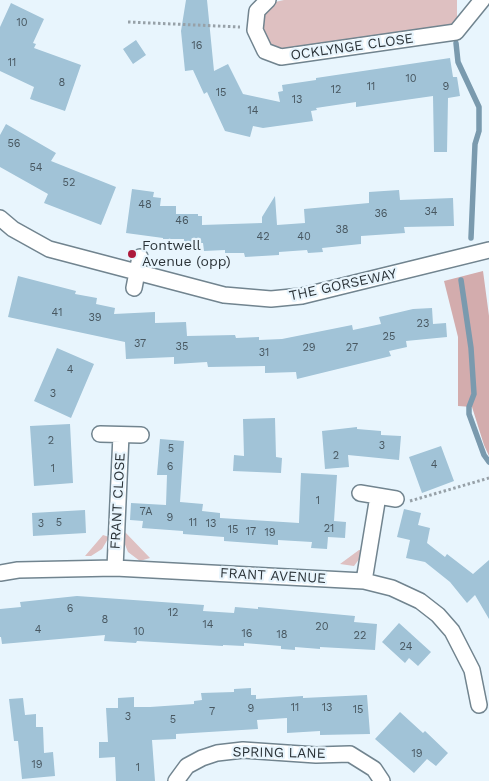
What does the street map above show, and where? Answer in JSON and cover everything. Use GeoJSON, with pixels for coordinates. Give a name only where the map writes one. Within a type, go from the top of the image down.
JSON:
{"type":"FeatureCollection","features":[{"type":"Feature","properties":{"kind":"street"},"geometry":{"type":"LineString","coordinates":[[255,30],[257,10],[268,0]]}},
{"type":"Feature","properties":{"kind":"street","name":"OCKLYNGE CLOSE"},"geometry":{"type":"LineString","coordinates":[[255,30],[265,51],[281,58],[456,32],[482,0]]}},
{"type":"Feature","properties":{"kind":"street","name":"THE GORSEWAY"},"geometry":{"type":"LineString","coordinates":[[0,218],[13,229],[49,249],[224,295],[271,299],[302,296],[489,250]]}},
{"type":"Feature","properties":{"kind":"street"},"geometry":{"type":"LineString","coordinates":[[134,288],[140,257]]}},
{"type":"Feature","properties":{"kind":"street","name":"FRANT CLOSE"},"geometry":{"type":"LineString","coordinates":[[100,434],[141,436]]}},
{"type":"Feature","properties":{"kind":"street","name":"FRANT CLOSE"},"geometry":{"type":"LineString","coordinates":[[115,568],[121,435]]}},
{"type":"Feature","properties":{"kind":"street"},"geometry":{"type":"LineString","coordinates":[[360,493],[396,499]]}},
{"type":"Feature","properties":{"kind":"street"},"geometry":{"type":"LineString","coordinates":[[364,581],[378,496]]}},
{"type":"Feature","properties":{"kind":"street","name":"FRANT AVENUE"},"geometry":{"type":"LineString","coordinates":[[0,572],[115,568],[364,581],[392,588],[420,601],[452,631],[472,670],[479,705]]}},
{"type":"Feature","properties":{"kind":"street","name":"SPRING LANE"},"geometry":{"type":"LineString","coordinates":[[176,781],[188,766],[202,758],[243,750],[350,754],[374,769],[382,781]]}},
{"type":"Feature","properties":{"kind":"path"},"geometry":{"type":"LineString","coordinates":[[128,22],[244,27],[255,30]]}},
{"type":"Feature","properties":{"kind":"path"},"geometry":{"type":"LineString","coordinates":[[396,499],[401,504],[489,478]]}},
{"type":"Feature","properties":{"kind":"shaded area"},"geometry":{"type":"Polygon","coordinates":[[[284,0],[457,0],[457,18],[452,26],[282,51],[268,45],[262,29],[262,14],[275,2],[284,0]]]}},
{"type":"Feature","properties":{"kind":"shaded area"},"geometry":{"type":"Polygon","coordinates":[[[483,271],[489,316],[489,456],[472,407],[458,406],[458,337],[444,281],[483,271]]]}},
{"type":"Feature","properties":{"kind":"shaded area"},"geometry":{"type":"Polygon","coordinates":[[[124,531],[150,558],[140,561],[128,552],[122,537],[124,531]]]}},
{"type":"Feature","properties":{"kind":"shaded area"},"geometry":{"type":"Polygon","coordinates":[[[103,535],[109,537],[102,549],[91,556],[85,556],[103,535]]]}},
{"type":"Feature","properties":{"kind":"shaded area"},"geometry":{"type":"Polygon","coordinates":[[[359,550],[363,550],[354,566],[340,564],[359,550]]]}},
{"type":"Feature","properties":{"kind":"building"},"geometry":{"type":"Polygon","coordinates":[[[186,0],[207,0],[214,71],[228,64],[243,94],[280,102],[278,92],[283,91],[282,85],[316,80],[316,78],[450,58],[453,77],[457,77],[460,96],[448,98],[447,152],[434,152],[433,96],[356,107],[356,102],[316,108],[317,110],[311,111],[313,121],[263,128],[253,126],[250,137],[225,131],[207,92],[204,94],[193,70],[185,71],[181,31],[186,0]]]}},
{"type":"Feature","properties":{"kind":"building"},"geometry":{"type":"Polygon","coordinates":[[[11,3],[44,19],[33,43],[36,44],[34,48],[81,65],[65,111],[30,99],[34,87],[0,71],[0,27],[11,3]]]}},
{"type":"Feature","properties":{"kind":"building"},"geometry":{"type":"Polygon","coordinates":[[[136,40],[146,55],[133,64],[123,49],[136,40]]]}},
{"type":"Feature","properties":{"kind":"building"},"geometry":{"type":"Polygon","coordinates":[[[6,124],[56,153],[51,161],[116,187],[101,225],[44,203],[48,194],[0,167],[0,135],[6,124]]]}},
{"type":"Feature","properties":{"kind":"building"},"geometry":{"type":"Polygon","coordinates":[[[132,189],[154,192],[153,197],[161,198],[160,206],[176,206],[176,214],[198,214],[198,216],[202,216],[202,225],[262,223],[262,217],[275,196],[277,225],[305,223],[304,209],[369,203],[369,192],[399,190],[400,200],[453,198],[454,226],[404,227],[405,233],[361,236],[361,244],[322,248],[323,252],[308,253],[307,250],[279,252],[279,255],[245,257],[244,253],[225,253],[225,250],[204,251],[203,243],[184,243],[184,239],[163,239],[126,233],[132,189]]]}},
{"type":"Feature","properties":{"kind":"building"},"geometry":{"type":"Polygon","coordinates":[[[18,276],[76,291],[75,294],[97,298],[96,304],[115,308],[114,314],[155,312],[155,323],[186,322],[187,336],[235,335],[236,338],[259,337],[259,340],[282,339],[352,325],[353,330],[381,324],[379,317],[413,309],[432,308],[433,324],[446,323],[447,337],[406,341],[407,347],[389,351],[391,356],[297,379],[296,372],[265,373],[265,366],[208,367],[207,362],[174,364],[174,357],[126,359],[125,342],[8,317],[18,276]]]}},
{"type":"Feature","properties":{"kind":"building"},"geometry":{"type":"Polygon","coordinates":[[[57,348],[94,364],[71,418],[34,401],[57,348]]]}},
{"type":"Feature","properties":{"kind":"building"},"geometry":{"type":"Polygon","coordinates":[[[275,418],[276,457],[282,458],[281,473],[233,471],[234,455],[244,456],[243,419],[275,418]]]}},
{"type":"Feature","properties":{"kind":"building"},"geometry":{"type":"Polygon","coordinates":[[[70,424],[73,483],[34,486],[30,426],[70,424]]]}},
{"type":"Feature","properties":{"kind":"building"},"geometry":{"type":"Polygon","coordinates":[[[357,427],[357,429],[381,431],[381,435],[401,436],[399,460],[348,455],[349,467],[325,469],[322,431],[357,427]]]}},
{"type":"Feature","properties":{"kind":"building"},"geometry":{"type":"Polygon","coordinates":[[[160,439],[184,441],[180,502],[203,504],[202,511],[220,513],[220,518],[299,523],[301,473],[337,475],[334,521],[346,522],[345,538],[328,537],[327,549],[311,548],[312,542],[278,540],[278,545],[224,541],[224,537],[142,528],[143,521],[130,520],[131,503],[166,505],[167,475],[157,475],[160,439]]]}},
{"type":"Feature","properties":{"kind":"building"},"geometry":{"type":"Polygon","coordinates":[[[441,446],[454,481],[422,493],[409,457],[441,446]]]}},
{"type":"Feature","properties":{"kind":"building"},"geometry":{"type":"Polygon","coordinates":[[[404,509],[421,513],[418,525],[430,528],[427,543],[445,557],[447,554],[473,574],[489,560],[489,619],[475,595],[467,603],[450,582],[425,562],[406,558],[410,540],[397,537],[404,509]]]}},
{"type":"Feature","properties":{"kind":"building"},"geometry":{"type":"Polygon","coordinates":[[[85,510],[86,533],[33,536],[32,513],[85,510]]]}},
{"type":"Feature","properties":{"kind":"building"},"geometry":{"type":"Polygon","coordinates":[[[77,596],[204,605],[203,611],[234,613],[235,607],[258,609],[258,607],[355,616],[354,622],[377,624],[375,650],[295,647],[295,650],[281,649],[281,646],[244,643],[244,646],[223,646],[137,641],[136,643],[104,641],[105,635],[2,644],[0,637],[0,609],[21,607],[20,602],[77,596]]]}},
{"type":"Feature","properties":{"kind":"building"},"geometry":{"type":"Polygon","coordinates":[[[399,623],[431,652],[418,666],[409,658],[405,663],[382,642],[399,623]]]}},
{"type":"Feature","properties":{"kind":"building"},"geometry":{"type":"Polygon","coordinates":[[[251,688],[251,695],[256,695],[256,699],[367,695],[370,734],[320,735],[320,731],[287,733],[287,718],[257,720],[258,729],[176,734],[176,739],[152,740],[155,781],[116,781],[115,757],[99,758],[99,742],[108,742],[106,708],[118,708],[118,698],[134,697],[134,707],[194,704],[194,701],[202,700],[201,693],[234,692],[234,689],[251,688]]]}},
{"type":"Feature","properties":{"kind":"building"},"geometry":{"type":"Polygon","coordinates":[[[23,698],[25,715],[36,714],[36,727],[43,727],[44,753],[53,752],[55,776],[22,779],[18,741],[14,741],[9,699],[23,698]]]}},
{"type":"Feature","properties":{"kind":"building"},"geometry":{"type":"Polygon","coordinates":[[[400,712],[423,733],[425,731],[448,753],[436,766],[427,759],[414,773],[375,739],[400,712]]]}},
{"type":"Feature","properties":{"kind":"waterway"},"geometry":{"type":"LineString","coordinates":[[456,43],[458,62],[479,107],[479,131],[475,144],[471,238]]}},
{"type":"Feature","properties":{"kind":"waterway"},"geometry":{"type":"LineString","coordinates":[[461,280],[471,348],[474,394],[469,407],[469,414],[484,455],[489,462]]}},
{"type":"Feature","properties":{"kind":"place","name":"Fontwell Avenue (opp)"},"geometry":{"type":"Point","coordinates":[132,254]}}]}
